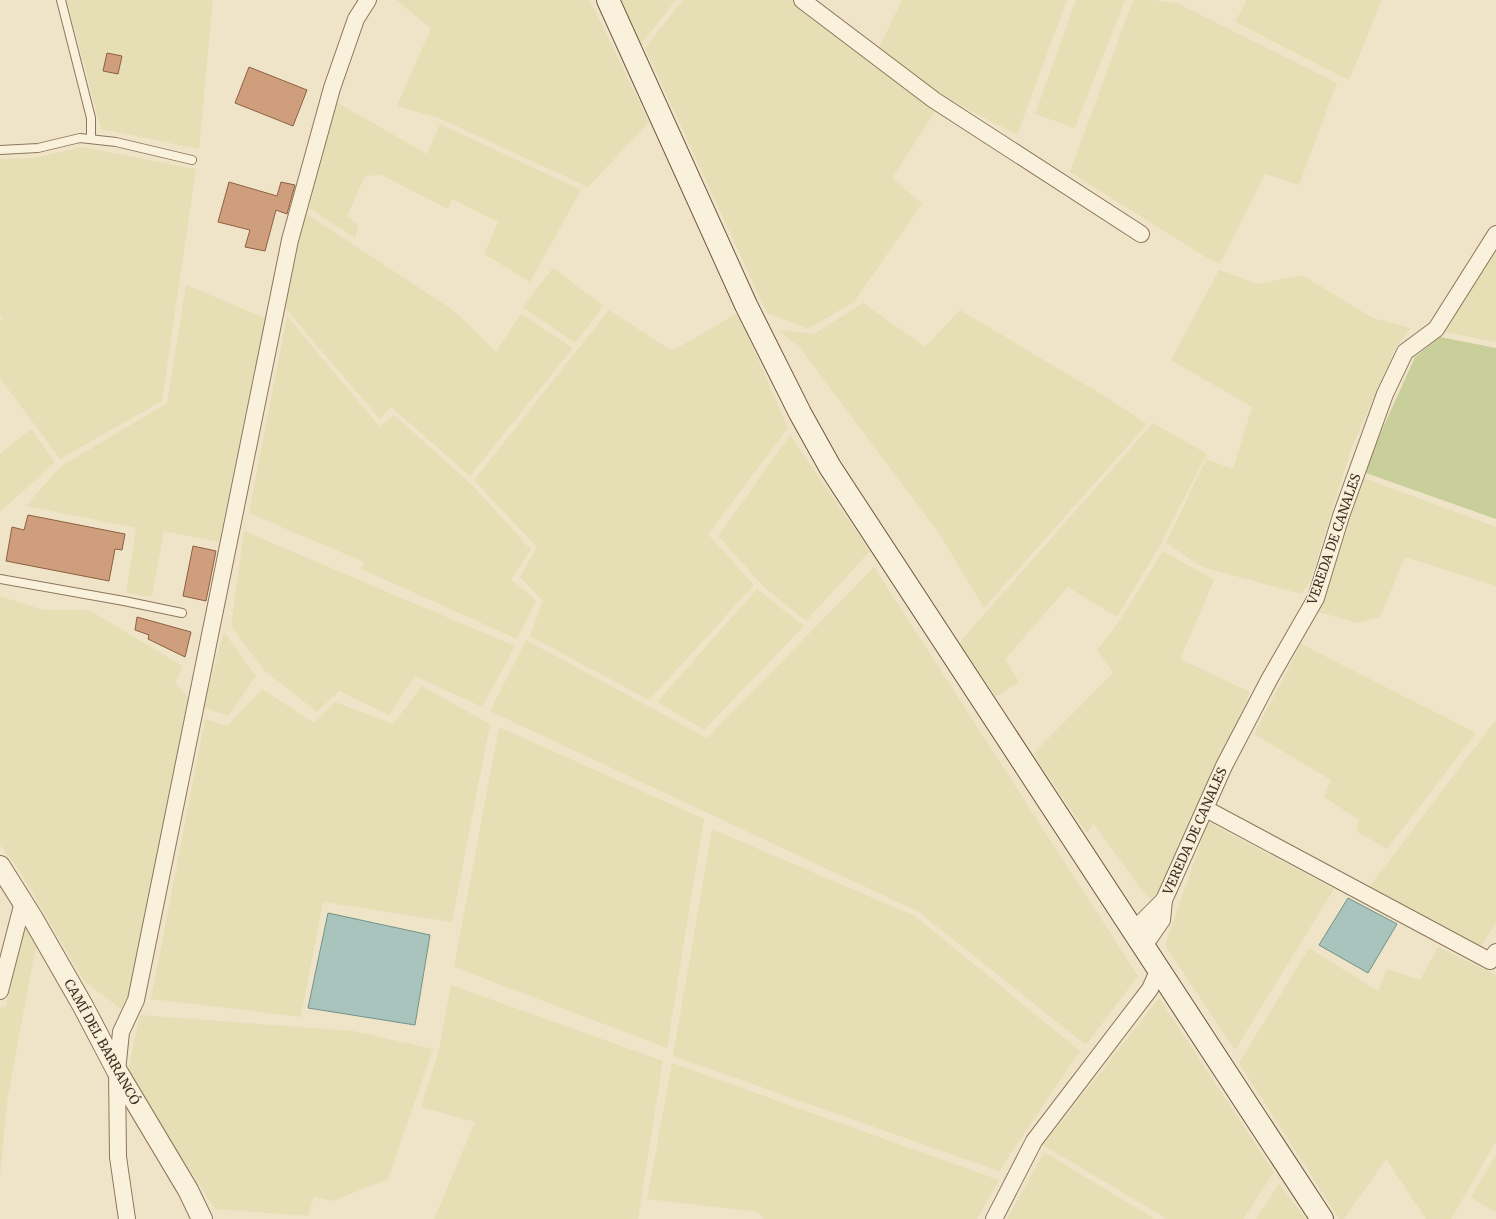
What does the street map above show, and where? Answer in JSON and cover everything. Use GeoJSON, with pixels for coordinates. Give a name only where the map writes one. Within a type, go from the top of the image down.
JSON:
{"type":"FeatureCollection","features":[{"type":"Feature","properties":{"kind":"main road"},"geometry":{"type":"LineString","coordinates":[[608,0],[746,304],[800,413],[830,467],[1322,1219]]}},
{"type":"Feature","properties":{"kind":"street"},"geometry":{"type":"LineString","coordinates":[[127,1219],[118,1156],[117,1071],[120,1032],[136,1000],[290,240],[332,88],[356,19],[368,0]]}},
{"type":"Feature","properties":{"kind":"street"},"geometry":{"type":"LineString","coordinates":[[802,0],[934,100],[1141,234]]}},
{"type":"Feature","properties":{"kind":"street","name":"VEREDA DE CANALES"},"geometry":{"type":"LineString","coordinates":[[1139,938],[1162,920],[1164,900],[1224,766],[1270,678],[1316,598],[1342,516],[1385,394],[1405,352],[1436,329],[1496,234]]}},
{"type":"Feature","properties":{"kind":"street"},"geometry":{"type":"LineString","coordinates":[[1206,809],[1494,959]]}},
{"type":"Feature","properties":{"kind":"street","name":"CAMÍ DEL BARRANCÓ"},"geometry":{"type":"LineString","coordinates":[[0,866],[23,902],[83,1006],[117,1071],[188,1190],[202,1219]]}},
{"type":"Feature","properties":{"kind":"street"},"geometry":{"type":"LineString","coordinates":[[0,991],[23,902]]}},
{"type":"Feature","properties":{"kind":"street"},"geometry":{"type":"LineString","coordinates":[[994,1219],[1034,1141],[1150,989],[1158,969]]}},
{"type":"Feature","properties":{"kind":"lane"},"geometry":{"type":"LineString","coordinates":[[61,0],[91,118],[91,139]]}},
{"type":"Feature","properties":{"kind":"lane"},"geometry":{"type":"LineString","coordinates":[[0,150],[38,148],[80,138],[116,142],[192,160]]}},
{"type":"Feature","properties":{"kind":"lane"},"geometry":{"type":"LineString","coordinates":[[0,579],[82,593],[182,613]]}},
{"type":"Feature","properties":{"kind":"shaded area"},"geometry":{"type":"Polygon","coordinates":[[[67,0],[213,0],[199,149],[101,129],[67,0]]]}},
{"type":"Feature","properties":{"kind":"shaded area"},"geometry":{"type":"Polygon","coordinates":[[[396,0],[590,0],[649,122],[588,187],[439,118],[397,106],[431,28],[396,0]]]}},
{"type":"Feature","properties":{"kind":"shaded area"},"geometry":{"type":"Polygon","coordinates":[[[620,0],[676,0],[641,44],[620,0]]]}},
{"type":"Feature","properties":{"kind":"shaded area"},"geometry":{"type":"Polygon","coordinates":[[[683,0],[791,0],[936,110],[892,178],[922,204],[854,302],[808,329],[767,313],[645,48],[683,0]]]}},
{"type":"Feature","properties":{"kind":"shaded area"},"geometry":{"type":"Polygon","coordinates":[[[902,0],[1067,0],[1017,135],[952,101],[878,50],[902,0]]]}},
{"type":"Feature","properties":{"kind":"shaded area"},"geometry":{"type":"Polygon","coordinates":[[[1076,0],[1125,0],[1075,128],[1035,114],[1076,0]]]}},
{"type":"Feature","properties":{"kind":"shaded area"},"geometry":{"type":"Polygon","coordinates":[[[1133,0],[1153,0],[1177,3],[1337,83],[1299,185],[1265,174],[1220,264],[1204,256],[1070,172],[1133,0]]]}},
{"type":"Feature","properties":{"kind":"shaded area"},"geometry":{"type":"Polygon","coordinates":[[[1247,0],[1382,0],[1349,80],[1235,22],[1247,0]]]}},
{"type":"Feature","properties":{"kind":"shaded area"},"geometry":{"type":"Polygon","coordinates":[[[336,102],[427,154],[440,124],[581,190],[530,282],[484,254],[498,222],[452,199],[448,209],[381,175],[365,176],[347,216],[359,226],[355,238],[309,208],[336,102]]]}},
{"type":"Feature","properties":{"kind":"shaded area"},"geometry":{"type":"Polygon","coordinates":[[[82,147],[196,169],[162,401],[60,459],[0,378],[0,321],[2,319],[0,316],[0,159],[33,158],[82,147]]]}},
{"type":"Feature","properties":{"kind":"shaded area"},"geometry":{"type":"Polygon","coordinates":[[[305,213],[453,310],[496,352],[521,314],[573,348],[470,476],[391,407],[380,419],[285,308],[305,213]]]}},
{"type":"Feature","properties":{"kind":"shaded area"},"geometry":{"type":"Polygon","coordinates":[[[1496,244],[1496,342],[1445,332],[1496,244]]]}},
{"type":"Feature","properties":{"kind":"shaded area"},"geometry":{"type":"Polygon","coordinates":[[[553,268],[603,306],[575,343],[523,307],[553,268]]]}},
{"type":"Feature","properties":{"kind":"shaded area"},"geometry":{"type":"Polygon","coordinates":[[[1219,270],[1258,284],[1302,275],[1373,318],[1411,328],[1396,347],[1351,449],[1310,582],[1301,594],[1202,567],[1166,543],[1206,459],[1233,469],[1252,407],[1171,360],[1219,270]]]}},
{"type":"Feature","properties":{"kind":"shaded area"},"geometry":{"type":"Polygon","coordinates":[[[186,285],[265,318],[219,542],[164,531],[152,597],[126,593],[136,528],[26,506],[60,467],[167,403],[186,285]]]}},
{"type":"Feature","properties":{"kind":"shaded area"},"geometry":{"type":"Polygon","coordinates":[[[863,303],[925,347],[960,310],[1111,400],[1147,424],[984,608],[940,535],[799,347],[779,330],[814,334],[863,303]]]}},
{"type":"Feature","properties":{"kind":"shaded area"},"geometry":{"type":"Polygon","coordinates":[[[609,310],[672,351],[738,313],[788,428],[708,534],[754,585],[649,700],[530,636],[543,601],[520,577],[537,547],[474,480],[609,310]]]}},
{"type":"Feature","properties":{"kind":"shaded area"},"geometry":{"type":"Polygon","coordinates":[[[287,316],[379,426],[394,415],[473,486],[531,550],[511,579],[536,601],[517,639],[361,569],[364,562],[249,513],[287,316]]]}},
{"type":"Feature","properties":{"kind":"shaded area"},"geometry":{"type":"Polygon","coordinates":[[[1153,423],[1207,454],[1158,549],[1117,617],[1068,587],[1005,659],[1019,682],[996,697],[959,643],[1153,423]]]}},
{"type":"Feature","properties":{"kind":"shaded area"},"geometry":{"type":"Polygon","coordinates":[[[31,429],[55,462],[0,512],[0,454],[31,429]]]}},
{"type":"Feature","properties":{"kind":"shaded area"},"geometry":{"type":"Polygon","coordinates":[[[790,435],[870,551],[806,621],[764,587],[718,536],[790,435]]]}},
{"type":"Feature","properties":{"kind":"shaded area"},"geometry":{"type":"Polygon","coordinates":[[[1364,478],[1496,527],[1496,586],[1405,557],[1380,617],[1357,623],[1319,612],[1364,478]]]}},
{"type":"Feature","properties":{"kind":"shaded area"},"geometry":{"type":"Polygon","coordinates":[[[244,531],[515,646],[482,707],[415,676],[389,715],[339,691],[317,712],[265,671],[231,626],[244,531]]]}},
{"type":"Feature","properties":{"kind":"shaded area"},"geometry":{"type":"Polygon","coordinates":[[[1163,551],[1214,580],[1180,659],[1250,692],[1156,904],[1141,889],[1093,823],[1087,833],[1033,754],[1113,673],[1097,650],[1120,620],[1163,551]]]}},
{"type":"Feature","properties":{"kind":"shaded area"},"geometry":{"type":"Polygon","coordinates":[[[874,567],[1138,976],[1086,1045],[919,912],[490,711],[526,640],[707,738],[874,567]]]}},
{"type":"Feature","properties":{"kind":"shaded area"},"geometry":{"type":"Polygon","coordinates":[[[757,589],[804,626],[704,730],[657,702],[757,589]]]}},
{"type":"Feature","properties":{"kind":"shaded area"},"geometry":{"type":"Polygon","coordinates":[[[0,596],[43,610],[89,610],[183,666],[175,683],[188,697],[133,985],[121,1009],[84,981],[19,870],[0,845],[0,596]]]}},
{"type":"Feature","properties":{"kind":"shaded area"},"geometry":{"type":"Polygon","coordinates":[[[224,632],[256,676],[228,716],[203,707],[224,632]]]}},
{"type":"Feature","properties":{"kind":"shaded area"},"geometry":{"type":"Polygon","coordinates":[[[1301,644],[1476,733],[1387,849],[1356,831],[1359,820],[1324,797],[1331,780],[1254,734],[1301,644]]]}},
{"type":"Feature","properties":{"kind":"shaded area"},"geometry":{"type":"Polygon","coordinates":[[[422,686],[490,724],[452,922],[323,902],[301,1017],[151,999],[205,719],[227,726],[262,689],[314,723],[335,702],[393,724],[422,686]]]}},
{"type":"Feature","properties":{"kind":"shaded area"},"geometry":{"type":"Polygon","coordinates":[[[1496,720],[1496,924],[1480,947],[1367,890],[1496,720]]]}},
{"type":"Feature","properties":{"kind":"shaded area"},"geometry":{"type":"Polygon","coordinates":[[[499,727],[704,819],[667,1048],[454,967],[499,727]]]}},
{"type":"Feature","properties":{"kind":"shaded area"},"geometry":{"type":"Polygon","coordinates":[[[1208,822],[1334,889],[1235,1050],[1165,945],[1208,822]]]}},
{"type":"Feature","properties":{"kind":"shaded area"},"geometry":{"type":"Polygon","coordinates":[[[712,829],[915,916],[1080,1051],[999,1171],[673,1056],[712,829]]]}},
{"type":"Feature","properties":{"kind":"shaded area"},"geometry":{"type":"Polygon","coordinates":[[[26,923],[37,941],[8,1095],[0,1176],[0,1008],[6,1006],[26,923]]]}},
{"type":"Feature","properties":{"kind":"shaded area"},"geometry":{"type":"Polygon","coordinates":[[[1438,947],[1496,975],[1496,1142],[1451,1219],[1426,1219],[1386,1159],[1344,1219],[1339,1219],[1239,1063],[1309,948],[1378,991],[1387,969],[1420,980],[1438,947]]]}},
{"type":"Feature","properties":{"kind":"shaded area"},"geometry":{"type":"Polygon","coordinates":[[[451,985],[663,1061],[638,1219],[434,1219],[475,1122],[421,1107],[439,1050],[451,985]]]}},
{"type":"Feature","properties":{"kind":"shaded area"},"geometry":{"type":"Polygon","coordinates":[[[1159,998],[1274,1172],[1243,1219],[1167,1219],[1043,1145],[1159,998]]]}},
{"type":"Feature","properties":{"kind":"shaded area"},"geometry":{"type":"Polygon","coordinates":[[[140,1015],[353,1031],[433,1049],[388,1179],[333,1201],[314,1197],[308,1216],[215,1209],[127,1074],[140,1015]]]}},
{"type":"Feature","properties":{"kind":"shaded area"},"geometry":{"type":"Polygon","coordinates":[[[672,1063],[999,1180],[977,1219],[764,1219],[757,1212],[647,1199],[672,1063]]]}},
{"type":"Feature","properties":{"kind":"shaded area"},"geometry":{"type":"Polygon","coordinates":[[[1044,1152],[1155,1219],[1007,1219],[1044,1152]]]}},
{"type":"Feature","properties":{"kind":"shaded area"},"geometry":{"type":"Polygon","coordinates":[[[1496,1155],[1496,1213],[1471,1197],[1496,1155]]]}},
{"type":"Feature","properties":{"kind":"shaded area"},"geometry":{"type":"Polygon","coordinates":[[[1279,1184],[1306,1219],[1256,1219],[1279,1184]]]}},
{"type":"Feature","properties":{"kind":"green space"},"geometry":{"type":"Polygon","coordinates":[[[1440,337],[1496,348],[1496,519],[1363,472],[1415,357],[1440,337]]]}},
{"type":"Feature","properties":{"kind":"water"},"geometry":{"type":"Polygon","coordinates":[[[1348,898],[1397,924],[1368,973],[1319,945],[1348,898]]]}},
{"type":"Feature","properties":{"kind":"water"},"geometry":{"type":"Polygon","coordinates":[[[328,913],[430,935],[415,1025],[308,1008],[328,913]]]}},
{"type":"Feature","properties":{"kind":"building"},"geometry":{"type":"Polygon","coordinates":[[[107,53],[122,56],[118,74],[103,71],[107,53]]]}},
{"type":"Feature","properties":{"kind":"building"},"geometry":{"type":"Polygon","coordinates":[[[249,67],[307,90],[293,126],[235,103],[249,67]]]}},
{"type":"Feature","properties":{"kind":"building"},"geometry":{"type":"Polygon","coordinates":[[[229,182],[277,196],[281,182],[295,185],[287,214],[276,210],[265,251],[245,247],[250,230],[218,222],[229,182]]]}},
{"type":"Feature","properties":{"kind":"building"},"geometry":{"type":"Polygon","coordinates":[[[28,515],[125,534],[122,550],[115,549],[109,581],[6,561],[12,527],[24,530],[28,515]]]}},
{"type":"Feature","properties":{"kind":"building"},"geometry":{"type":"Polygon","coordinates":[[[193,546],[216,551],[206,601],[183,596],[193,546]]]}},
{"type":"Feature","properties":{"kind":"building"},"geometry":{"type":"Polygon","coordinates":[[[137,617],[191,632],[185,657],[148,639],[149,635],[135,630],[137,617]]]}}]}
